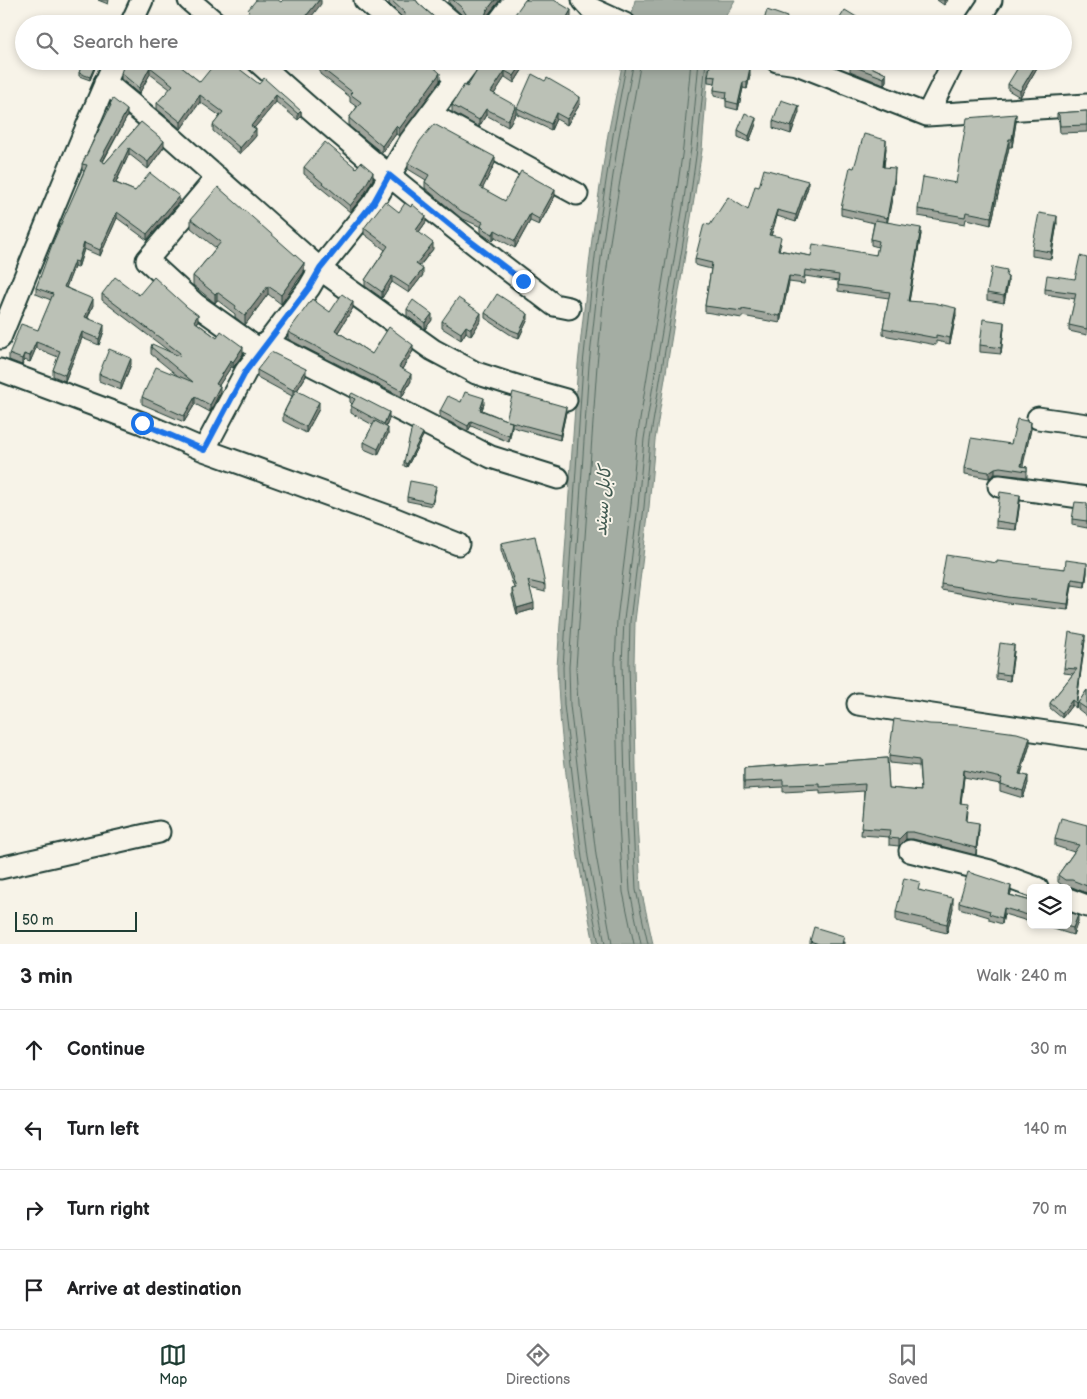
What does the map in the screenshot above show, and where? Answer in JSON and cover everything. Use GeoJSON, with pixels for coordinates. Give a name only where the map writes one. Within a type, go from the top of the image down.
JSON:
{"type":"FeatureCollection","features":[{"type":"Feature","properties":{"kind":"street"},"geometry":{"type":"LineString","coordinates":[[135,15],[142,0]]}},
{"type":"Feature","properties":{"kind":"street"},"geometry":{"type":"LineString","coordinates":[[189,0],[206,15]]}},
{"type":"Feature","properties":{"kind":"street"},"geometry":{"type":"LineString","coordinates":[[365,0],[382,15]]}},
{"type":"Feature","properties":{"kind":"street"},"geometry":{"type":"LineString","coordinates":[[426,0],[444,15]]}},
{"type":"Feature","properties":{"kind":"street"},"geometry":{"type":"LineString","coordinates":[[504,15],[515,0]]}},
{"type":"Feature","properties":{"kind":"street"},"geometry":{"type":"LineString","coordinates":[[583,0],[590,8],[605,15]]}},
{"type":"Feature","properties":{"kind":"street"},"geometry":{"type":"LineString","coordinates":[[982,15],[991,0]]}},
{"type":"Feature","properties":{"kind":"street"},"geometry":{"type":"LineString","coordinates":[[0,338],[56,197],[86,133],[111,70]]}},
{"type":"Feature","properties":{"kind":"street"},"geometry":{"type":"LineString","coordinates":[[267,70],[326,123],[466,238],[554,304],[569,308]]}},
{"type":"Feature","properties":{"kind":"street"},"geometry":{"type":"LineString","coordinates":[[446,70],[457,79]]}},
{"type":"Feature","properties":{"kind":"street"},"geometry":{"type":"LineString","coordinates":[[204,450],[246,371],[309,288],[320,269],[374,202],[410,141],[464,70]]}},
{"type":"Feature","properties":{"kind":"street"},"geometry":{"type":"LineString","coordinates":[[812,70],[927,115],[1087,106]]}},
{"type":"Feature","properties":{"kind":"street"},"geometry":{"type":"LineString","coordinates":[[927,115],[950,70]]}},
{"type":"Feature","properties":{"kind":"street"},"geometry":{"type":"LineString","coordinates":[[105,82],[320,269],[433,350],[476,373],[566,400]]}},
{"type":"Feature","properties":{"kind":"street"},"geometry":{"type":"LineString","coordinates":[[430,114],[577,194]]}},
{"type":"Feature","properties":{"kind":"street"},"geometry":{"type":"LineString","coordinates":[[216,177],[147,260],[196,304],[264,347],[491,457],[558,478]]}},
{"type":"Feature","properties":{"kind":"street"},"geometry":{"type":"LineString","coordinates":[[0,370],[142,423],[204,450],[393,518],[458,544]]}},
{"type":"Feature","properties":{"kind":"street"},"geometry":{"type":"LineString","coordinates":[[1038,418],[1087,425]]}},
{"type":"Feature","properties":{"kind":"street"},"geometry":{"type":"LineString","coordinates":[[999,486],[1087,498]]}},
{"type":"Feature","properties":{"kind":"street"},"geometry":{"type":"LineString","coordinates":[[858,704],[1087,738]]}},
{"type":"Feature","properties":{"kind":"street"},"geometry":{"type":"LineString","coordinates":[[0,868],[159,832]]}},
{"type":"Feature","properties":{"kind":"street"},"geometry":{"type":"LineString","coordinates":[[910,851],[990,871],[1027,884]]}},
{"type":"Feature","properties":{"kind":"street"},"geometry":{"type":"LineString","coordinates":[[1072,900],[1087,906]]}},
{"type":"Feature","properties":{"kind":"water"},"geometry":{"type":"Polygon","coordinates":[[[635,0],[735,0],[726,15],[632,15],[635,0]]]}},
{"type":"Feature","properties":{"kind":"water","name":"کابل سيند"},"geometry":{"type":"Polygon","coordinates":[[[621,70],[708,70],[702,150],[655,440],[635,621],[637,822],[641,889],[653,944],[594,944],[570,806],[562,737],[557,667],[578,364],[592,239],[608,134],[621,70]]]}},
{"type":"Feature","properties":{"kind":"building"},"geometry":{"type":"Polygon","coordinates":[[[256,0],[278,0],[281,2],[283,0],[319,0],[307,15],[245,15],[256,0]]]}},
{"type":"Feature","properties":{"kind":"building"},"geometry":{"type":"Polygon","coordinates":[[[391,0],[416,0],[432,15],[405,15],[405,13],[391,0]]]}},
{"type":"Feature","properties":{"kind":"building"},"geometry":{"type":"Polygon","coordinates":[[[453,0],[495,0],[485,15],[466,15],[462,8],[453,0]]]}},
{"type":"Feature","properties":{"kind":"building"},"geometry":{"type":"Polygon","coordinates":[[[525,0],[554,0],[571,10],[568,15],[514,15],[525,0]]]}},
{"type":"Feature","properties":{"kind":"building"},"geometry":{"type":"Polygon","coordinates":[[[767,10],[781,15],[766,15],[767,10]]]}},
{"type":"Feature","properties":{"kind":"building"},"geometry":{"type":"Polygon","coordinates":[[[845,10],[853,15],[842,15],[845,10]]]}},
{"type":"Feature","properties":{"kind":"building"},"geometry":{"type":"Polygon","coordinates":[[[80,70],[93,70],[90,77],[79,73],[80,70]]]}},
{"type":"Feature","properties":{"kind":"building"},"geometry":{"type":"Polygon","coordinates":[[[122,70],[148,70],[139,88],[121,73],[122,70]]]}},
{"type":"Feature","properties":{"kind":"building"},"geometry":{"type":"Polygon","coordinates":[[[154,70],[185,70],[200,82],[210,70],[241,70],[259,84],[264,78],[301,111],[298,114],[276,95],[251,126],[256,129],[240,148],[213,125],[223,112],[200,95],[181,122],[157,103],[173,85],[154,70]]]}},
{"type":"Feature","properties":{"kind":"building"},"geometry":{"type":"Polygon","coordinates":[[[324,70],[437,70],[440,73],[399,129],[396,126],[382,146],[349,118],[361,102],[350,94],[352,92],[324,70]]]}},
{"type":"Feature","properties":{"kind":"building"},"geometry":{"type":"Polygon","coordinates":[[[477,70],[518,70],[514,76],[505,71],[491,92],[516,106],[508,120],[486,109],[479,120],[452,105],[464,85],[467,87],[477,70]]]}},
{"type":"Feature","properties":{"kind":"building"},"geometry":{"type":"Polygon","coordinates":[[[709,70],[750,70],[747,82],[743,82],[738,104],[726,101],[727,92],[714,90],[716,77],[708,76],[709,70]]]}},
{"type":"Feature","properties":{"kind":"building"},"geometry":{"type":"Polygon","coordinates":[[[863,70],[877,70],[886,74],[884,78],[863,70]]]}},
{"type":"Feature","properties":{"kind":"building"},"geometry":{"type":"Polygon","coordinates":[[[1017,70],[1033,70],[1020,91],[1008,84],[1017,70]]]}},
{"type":"Feature","properties":{"kind":"building"},"geometry":{"type":"Polygon","coordinates":[[[532,74],[545,81],[547,78],[580,97],[567,119],[556,113],[551,124],[517,108],[532,74]]]}},
{"type":"Feature","properties":{"kind":"building"},"geometry":{"type":"Polygon","coordinates":[[[113,99],[127,110],[100,160],[105,163],[141,122],[164,141],[148,162],[129,148],[113,182],[135,191],[150,173],[179,196],[147,234],[117,212],[100,250],[84,243],[78,262],[74,261],[64,287],[93,299],[85,317],[104,325],[99,339],[82,332],[65,375],[53,370],[60,351],[36,342],[30,356],[24,354],[22,359],[9,354],[21,324],[38,330],[53,294],[36,288],[53,242],[87,165],[82,164],[113,99]]]}},
{"type":"Feature","properties":{"kind":"building"},"geometry":{"type":"Polygon","coordinates":[[[781,100],[799,106],[791,127],[773,121],[781,100]]]}},
{"type":"Feature","properties":{"kind":"building"},"geometry":{"type":"Polygon","coordinates":[[[1087,111],[1087,125],[1060,126],[1057,113],[1087,111]]]}},
{"type":"Feature","properties":{"kind":"building"},"geometry":{"type":"Polygon","coordinates":[[[745,113],[756,118],[749,136],[738,130],[745,113]]]}},
{"type":"Feature","properties":{"kind":"building"},"geometry":{"type":"Polygon","coordinates":[[[1016,114],[1012,139],[1009,139],[991,217],[966,212],[965,217],[918,209],[923,177],[956,183],[967,118],[1016,114]]]}},
{"type":"Feature","properties":{"kind":"building"},"geometry":{"type":"Polygon","coordinates":[[[434,124],[495,157],[480,187],[505,201],[521,171],[555,190],[539,219],[530,214],[515,241],[495,230],[493,234],[485,230],[481,226],[483,222],[461,211],[425,182],[429,175],[408,163],[420,141],[434,124]]]}},
{"type":"Feature","properties":{"kind":"building"},"geometry":{"type":"Polygon","coordinates":[[[864,134],[886,140],[883,167],[895,168],[887,218],[841,208],[850,167],[854,168],[864,134]]]}},
{"type":"Feature","properties":{"kind":"building"},"geometry":{"type":"Polygon","coordinates":[[[325,142],[356,168],[361,162],[373,172],[364,188],[350,206],[304,167],[325,142]]]}},
{"type":"Feature","properties":{"kind":"building"},"geometry":{"type":"Polygon","coordinates":[[[764,169],[808,181],[796,215],[777,210],[769,235],[781,237],[778,250],[811,256],[813,244],[876,255],[879,241],[871,239],[875,220],[921,228],[908,301],[934,303],[956,308],[950,338],[936,335],[936,338],[883,328],[890,292],[838,285],[839,275],[805,270],[804,278],[789,276],[780,316],[742,309],[742,311],[705,306],[712,263],[695,259],[704,224],[710,225],[728,197],[748,210],[755,186],[759,187],[764,169]]]}},
{"type":"Feature","properties":{"kind":"building"},"geometry":{"type":"Polygon","coordinates":[[[218,187],[304,263],[281,295],[268,286],[245,316],[235,308],[236,306],[217,292],[215,294],[193,276],[221,242],[191,219],[218,187]]]}},
{"type":"Feature","properties":{"kind":"building"},"geometry":{"type":"Polygon","coordinates":[[[385,201],[399,212],[405,203],[411,207],[412,204],[426,216],[416,230],[433,243],[416,264],[423,269],[409,287],[392,276],[382,292],[365,280],[388,246],[364,228],[385,201]]]}},
{"type":"Feature","properties":{"kind":"building"},"geometry":{"type":"Polygon","coordinates":[[[1039,213],[1057,216],[1051,252],[1032,249],[1039,213]]]}},
{"type":"Feature","properties":{"kind":"building"},"geometry":{"type":"Polygon","coordinates":[[[1080,256],[1087,258],[1087,329],[1069,325],[1076,293],[1045,289],[1047,275],[1075,279],[1080,256]]]}},
{"type":"Feature","properties":{"kind":"building"},"geometry":{"type":"Polygon","coordinates":[[[992,267],[1007,270],[1006,276],[1008,277],[1004,296],[987,293],[992,267]]]}},
{"type":"Feature","properties":{"kind":"building"},"geometry":{"type":"Polygon","coordinates":[[[115,277],[139,295],[154,277],[198,315],[194,321],[217,338],[221,331],[243,347],[233,362],[231,360],[216,384],[220,386],[210,405],[195,397],[184,416],[142,397],[156,367],[193,382],[151,347],[152,344],[179,356],[180,353],[102,294],[115,277]]]}},
{"type":"Feature","properties":{"kind":"building"},"geometry":{"type":"Polygon","coordinates":[[[342,294],[353,302],[335,330],[372,354],[389,327],[413,345],[399,367],[411,374],[402,391],[288,332],[312,299],[330,312],[342,294]]]}},
{"type":"Feature","properties":{"kind":"building"},"geometry":{"type":"Polygon","coordinates":[[[497,294],[528,314],[519,333],[485,313],[497,294]]]}},
{"type":"Feature","properties":{"kind":"building"},"geometry":{"type":"Polygon","coordinates":[[[458,298],[481,313],[471,329],[466,326],[461,333],[442,321],[458,298]]]}},
{"type":"Feature","properties":{"kind":"building"},"geometry":{"type":"Polygon","coordinates":[[[413,300],[432,314],[425,323],[407,309],[413,300]]]}},
{"type":"Feature","properties":{"kind":"building"},"geometry":{"type":"Polygon","coordinates":[[[983,319],[1004,322],[1001,348],[980,345],[983,319]]]}},
{"type":"Feature","properties":{"kind":"building"},"geometry":{"type":"Polygon","coordinates":[[[109,349],[131,358],[121,383],[99,374],[109,349]]]}},
{"type":"Feature","properties":{"kind":"building"},"geometry":{"type":"Polygon","coordinates":[[[271,352],[306,369],[293,390],[257,370],[271,352]]]}},
{"type":"Feature","properties":{"kind":"building"},"geometry":{"type":"Polygon","coordinates":[[[296,390],[319,402],[306,427],[283,414],[296,390]]]}},
{"type":"Feature","properties":{"kind":"building"},"geometry":{"type":"Polygon","coordinates":[[[465,392],[484,398],[480,410],[506,420],[513,392],[566,407],[560,435],[512,422],[509,436],[471,421],[468,426],[440,411],[448,396],[461,402],[465,392]]]}},
{"type":"Feature","properties":{"kind":"building"},"geometry":{"type":"Polygon","coordinates":[[[352,393],[389,412],[384,424],[351,406],[355,399],[350,396],[352,393]]]}},
{"type":"Feature","properties":{"kind":"building"},"geometry":{"type":"Polygon","coordinates":[[[1017,419],[1031,422],[1021,466],[1027,467],[1027,471],[1000,467],[989,472],[965,468],[971,438],[1011,444],[1017,419]]]}},
{"type":"Feature","properties":{"kind":"building"},"geometry":{"type":"Polygon","coordinates":[[[375,421],[388,428],[378,449],[364,442],[375,421]]]}},
{"type":"Feature","properties":{"kind":"building"},"geometry":{"type":"Polygon","coordinates":[[[412,427],[423,433],[407,464],[404,462],[412,427]]]}},
{"type":"Feature","properties":{"kind":"building"},"geometry":{"type":"Polygon","coordinates":[[[410,481],[436,486],[432,503],[407,497],[410,481]]]}},
{"type":"Feature","properties":{"kind":"building"},"geometry":{"type":"Polygon","coordinates":[[[1000,492],[1020,495],[1016,524],[996,521],[1000,492]]]}},
{"type":"Feature","properties":{"kind":"building"},"geometry":{"type":"Polygon","coordinates":[[[1075,502],[1087,503],[1087,521],[1072,519],[1075,502]]]}},
{"type":"Feature","properties":{"kind":"building"},"geometry":{"type":"Polygon","coordinates":[[[535,536],[545,585],[528,581],[534,603],[517,608],[512,589],[516,588],[501,543],[535,536]]]}},
{"type":"Feature","properties":{"kind":"building"},"geometry":{"type":"Polygon","coordinates":[[[946,555],[997,563],[997,561],[1065,569],[1066,560],[1087,563],[1087,567],[1085,581],[1072,579],[1068,604],[1007,597],[941,584],[946,555]]]}},
{"type":"Feature","properties":{"kind":"building"},"geometry":{"type":"Polygon","coordinates":[[[1069,632],[1085,635],[1076,703],[1072,700],[1062,713],[1050,703],[1077,669],[1064,668],[1069,632]]]}},
{"type":"Feature","properties":{"kind":"building"},"geometry":{"type":"Polygon","coordinates":[[[1000,643],[1014,645],[1010,675],[996,673],[1000,643]]]}},
{"type":"Feature","properties":{"kind":"building"},"geometry":{"type":"Polygon","coordinates":[[[1087,690],[1087,709],[1078,703],[1087,690]]]}},
{"type":"Feature","properties":{"kind":"building"},"geometry":{"type":"Polygon","coordinates":[[[894,719],[1017,733],[1030,737],[1019,774],[1028,776],[1023,791],[1000,784],[1002,778],[964,770],[960,803],[968,804],[966,821],[979,823],[976,848],[913,832],[906,832],[899,839],[889,838],[890,830],[861,828],[865,784],[820,787],[820,784],[783,785],[783,780],[744,782],[744,768],[887,758],[889,788],[921,791],[919,760],[889,756],[894,719]]]}},
{"type":"Feature","properties":{"kind":"building"},"geometry":{"type":"Polygon","coordinates":[[[1061,818],[1087,825],[1087,886],[1072,880],[1065,880],[1058,875],[1079,845],[1055,839],[1061,818]]]}},
{"type":"Feature","properties":{"kind":"building"},"geometry":{"type":"Polygon","coordinates":[[[968,872],[1011,886],[1009,895],[1027,900],[1027,915],[1004,908],[1002,918],[989,914],[990,911],[959,902],[968,872]]]}},
{"type":"Feature","properties":{"kind":"building"},"geometry":{"type":"Polygon","coordinates":[[[904,878],[920,882],[918,890],[953,898],[947,924],[896,912],[904,878]]]}},
{"type":"Feature","properties":{"kind":"building"},"geometry":{"type":"Polygon","coordinates":[[[1072,913],[1078,915],[1072,928],[1072,913]]]}},
{"type":"Feature","properties":{"kind":"building"},"geometry":{"type":"Polygon","coordinates":[[[814,927],[844,936],[842,944],[819,944],[810,941],[814,927]]]}},
{"type":"Feature","properties":{"kind":"route"},"geometry":{"type":"LineString","coordinates":[[142,423],[204,450],[246,371],[309,288],[320,269],[374,202],[389,175],[466,238],[523,281]]}}]}
